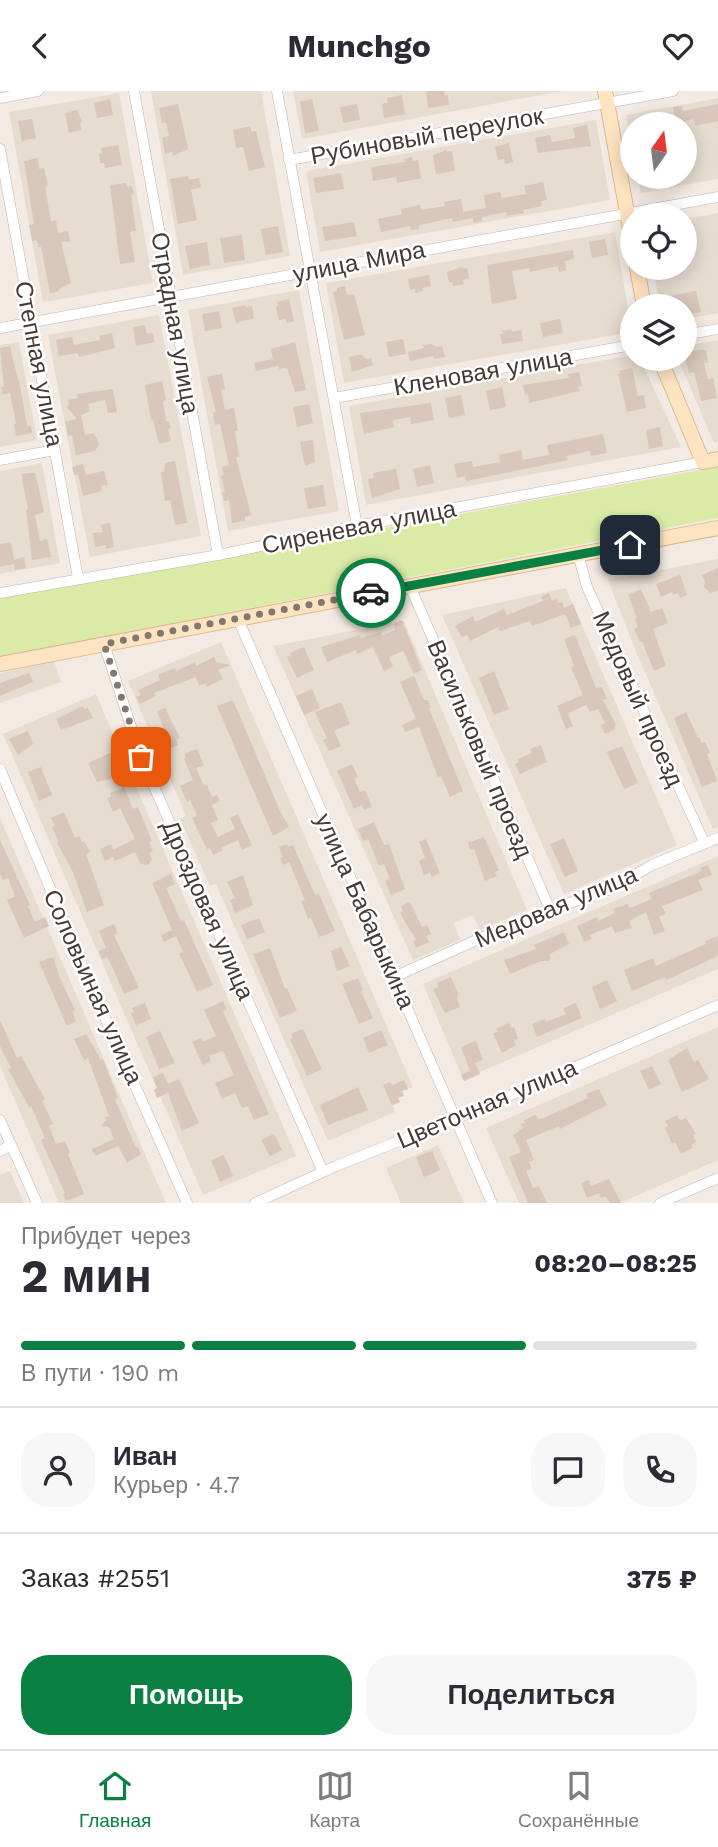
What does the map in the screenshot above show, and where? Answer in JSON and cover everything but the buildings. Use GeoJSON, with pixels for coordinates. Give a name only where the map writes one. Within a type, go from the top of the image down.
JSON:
{"type":"FeatureCollection","features":[{"type":"Feature","properties":{"kind":"street"},"geometry":{"type":"LineString","coordinates":[[0,98],[38,91]]}},
{"type":"Feature","properties":{"kind":"street","name":"Отрадная улица"},"geometry":{"type":"LineString","coordinates":[[134,91],[218,555]]}},
{"type":"Feature","properties":{"kind":"street"},"geometry":{"type":"LineString","coordinates":[[277,91],[357,526]]}},
{"type":"Feature","properties":{"kind":"street","name":"Рубиновый переулок"},"geometry":{"type":"LineString","coordinates":[[289,160],[606,97],[673,91]]}},
{"type":"Feature","properties":{"kind":"street"},"geometry":{"type":"LineString","coordinates":[[606,97],[625,203]]}},
{"type":"Feature","properties":{"kind":"street","name":"Степная улица"},"geometry":{"type":"LineString","coordinates":[[0,149],[78,578]]}},
{"type":"Feature","properties":{"kind":"street","name":"улица Мира"},"geometry":{"type":"LineString","coordinates":[[684,203],[718,197]]}},
{"type":"Feature","properties":{"kind":"street","name":"улица Мира"},"geometry":{"type":"LineString","coordinates":[[0,328],[620,214]]}},
{"type":"Feature","properties":{"kind":"street"},"geometry":{"type":"LineString","coordinates":[[0,217],[11,215]]}},
{"type":"Feature","properties":{"kind":"street"},"geometry":{"type":"LineString","coordinates":[[697,333],[718,329]]}},
{"type":"Feature","properties":{"kind":"street","name":"Кленовая улица"},"geometry":{"type":"LineString","coordinates":[[334,398],[620,347]]}},
{"type":"Feature","properties":{"kind":"street"},"geometry":{"type":"LineString","coordinates":[[665,371],[703,462]]}},
{"type":"Feature","properties":{"kind":"street"},"geometry":{"type":"LineString","coordinates":[[0,460],[55,450]]}},
{"type":"Feature","properties":{"kind":"street","name":"Сиреневая улица"},"geometry":{"type":"LineString","coordinates":[[0,593],[218,555],[357,526],[718,459]]}},
{"type":"Feature","properties":{"kind":"street"},"geometry":{"type":"LineString","coordinates":[[0,664],[718,528]]}},
{"type":"Feature","properties":{"kind":"street","name":"Медовый проезд"},"geometry":{"type":"LineString","coordinates":[[578,554],[587,587],[704,842]]}},
{"type":"Feature","properties":{"kind":"street","name":"Васильковый проезд"},"geometry":{"type":"LineString","coordinates":[[410,586],[551,912]]}},
{"type":"Feature","properties":{"kind":"street","name":"улица Бабарыкина"},"geometry":{"type":"LineString","coordinates":[[238,619],[492,1203]]}},
{"type":"Feature","properties":{"kind":"street","name":"Дроздовая улица"},"geometry":{"type":"LineString","coordinates":[[104,644],[141,757],[323,1172]]}},
{"type":"Feature","properties":{"kind":"street","name":"Соловьиная улица"},"geometry":{"type":"LineString","coordinates":[[0,769],[88,979],[187,1203]]}},
{"type":"Feature","properties":{"kind":"street","name":"Медовая улица"},"geometry":{"type":"LineString","coordinates":[[394,977],[490,933],[611,889],[652,865],[718,838]]}},
{"type":"Feature","properties":{"kind":"street","name":"Цветочная улица"},"geometry":{"type":"LineString","coordinates":[[256,1203],[323,1172],[718,1005]]}},
{"type":"Feature","properties":{"kind":"street"},"geometry":{"type":"LineString","coordinates":[[0,1120],[37,1203]]}},
{"type":"Feature","properties":{"kind":"street"},"geometry":{"type":"LineString","coordinates":[[0,1151],[11,1145]]}},
{"type":"Feature","properties":{"kind":"street"},"geometry":{"type":"LineString","coordinates":[[660,1203],[718,1178]]}},
{"type":"Feature","properties":{"kind":"shaded area"},"geometry":{"type":"Polygon","coordinates":[[[151,91],[261,91],[290,256],[183,275],[151,91]]]}},
{"type":"Feature","properties":{"kind":"shaded area"},"geometry":{"type":"Polygon","coordinates":[[[293,91],[563,91],[302,139],[293,91]]]}},
{"type":"Feature","properties":{"kind":"shaded area"},"geometry":{"type":"Polygon","coordinates":[[[119,93],[153,283],[43,302],[9,112],[119,93]]]}},
{"type":"Feature","properties":{"kind":"shaded area"},"geometry":{"type":"Polygon","coordinates":[[[718,98],[718,179],[697,183],[697,112],[642,112],[718,98]]]}},
{"type":"Feature","properties":{"kind":"shaded area"},"geometry":{"type":"Polygon","coordinates":[[[596,120],[610,200],[320,252],[306,171],[596,120]]]}},
{"type":"Feature","properties":{"kind":"shaded area"},"geometry":{"type":"Polygon","coordinates":[[[640,189],[663,189],[641,193],[640,189]]]}},
{"type":"Feature","properties":{"kind":"shaded area"},"geometry":{"type":"Polygon","coordinates":[[[718,213],[718,313],[697,317],[697,294],[658,294],[655,280],[697,280],[697,217],[718,213]]]}},
{"type":"Feature","properties":{"kind":"shaded area"},"geometry":{"type":"Polygon","coordinates":[[[615,232],[620,280],[623,280],[626,294],[620,294],[620,334],[344,383],[326,283],[615,232]]]}},
{"type":"Feature","properties":{"kind":"shaded area"},"geometry":{"type":"Polygon","coordinates":[[[299,290],[339,511],[228,531],[188,310],[299,290]]]}},
{"type":"Feature","properties":{"kind":"shaded area"},"geometry":{"type":"Polygon","coordinates":[[[159,315],[201,536],[90,557],[48,335],[159,315]]]}},
{"type":"Feature","properties":{"kind":"shaded area"},"geometry":{"type":"Polygon","coordinates":[[[718,340],[718,442],[714,443],[683,371],[697,371],[697,344],[718,340]]]}},
{"type":"Feature","properties":{"kind":"shaded area"},"geometry":{"type":"Polygon","coordinates":[[[19,342],[37,440],[0,447],[0,345],[19,342]]]}},
{"type":"Feature","properties":{"kind":"shaded area"},"geometry":{"type":"Polygon","coordinates":[[[620,357],[620,371],[646,371],[681,447],[366,505],[349,406],[620,357]]]}},
{"type":"Feature","properties":{"kind":"shaded area"},"geometry":{"type":"Polygon","coordinates":[[[42,463],[60,563],[0,574],[0,471],[42,463]]]}},
{"type":"Feature","properties":{"kind":"shaded area"},"geometry":{"type":"Polygon","coordinates":[[[718,559],[718,826],[713,829],[636,652],[608,580],[718,559]]]}},
{"type":"Feature","properties":{"kind":"shaded area"},"geometry":{"type":"Polygon","coordinates":[[[566,588],[677,845],[564,894],[442,615],[566,588]]]}},
{"type":"Feature","properties":{"kind":"shaded area"},"geometry":{"type":"Polygon","coordinates":[[[404,621],[527,910],[480,930],[473,915],[454,923],[460,940],[413,960],[273,646],[404,621]]]}},
{"type":"Feature","properties":{"kind":"shaded area"},"geometry":{"type":"Polygon","coordinates":[[[221,642],[413,1087],[402,1091],[404,1096],[398,1098],[400,1102],[394,1105],[391,1101],[395,1112],[328,1141],[216,884],[210,886],[180,819],[186,816],[128,681],[221,642]]]}},
{"type":"Feature","properties":{"kind":"shaded area"},"geometry":{"type":"Polygon","coordinates":[[[54,661],[61,682],[0,703],[0,673],[54,661]]]}},
{"type":"Feature","properties":{"kind":"shaded area"},"geometry":{"type":"Polygon","coordinates":[[[96,694],[296,1156],[203,1195],[3,734],[96,694]]]}},
{"type":"Feature","properties":{"kind":"shaded area"},"geometry":{"type":"Polygon","coordinates":[[[0,818],[166,1203],[59,1203],[0,1066],[0,818]]]}},
{"type":"Feature","properties":{"kind":"shaded area"},"geometry":{"type":"Polygon","coordinates":[[[718,856],[718,969],[464,1081],[423,984],[718,856]]]}},
{"type":"Feature","properties":{"kind":"shaded area"},"geometry":{"type":"Polygon","coordinates":[[[718,1027],[718,1160],[620,1203],[519,1203],[486,1128],[718,1027]]]}},
{"type":"Feature","properties":{"kind":"shaded area"},"geometry":{"type":"Polygon","coordinates":[[[438,1145],[464,1203],[401,1203],[386,1168],[438,1145]]]}},
{"type":"Feature","properties":{"kind":"shaded area"},"geometry":{"type":"Polygon","coordinates":[[[10,1171],[24,1203],[0,1203],[0,1175],[10,1171]]]}},
{"type":"Feature","properties":{"kind":"green space"},"geometry":{"type":"Polygon","coordinates":[[[718,467],[718,518],[0,656],[0,598],[718,467]]]}},
{"type":"Feature","properties":{"kind":"way so far"},"geometry":{"type":"LineString","coordinates":[[141,757],[104,644],[371,593]]}},
{"type":"Feature","properties":{"kind":"route"},"geometry":{"type":"LineString","coordinates":[[371,593],[630,545]]}}]}
